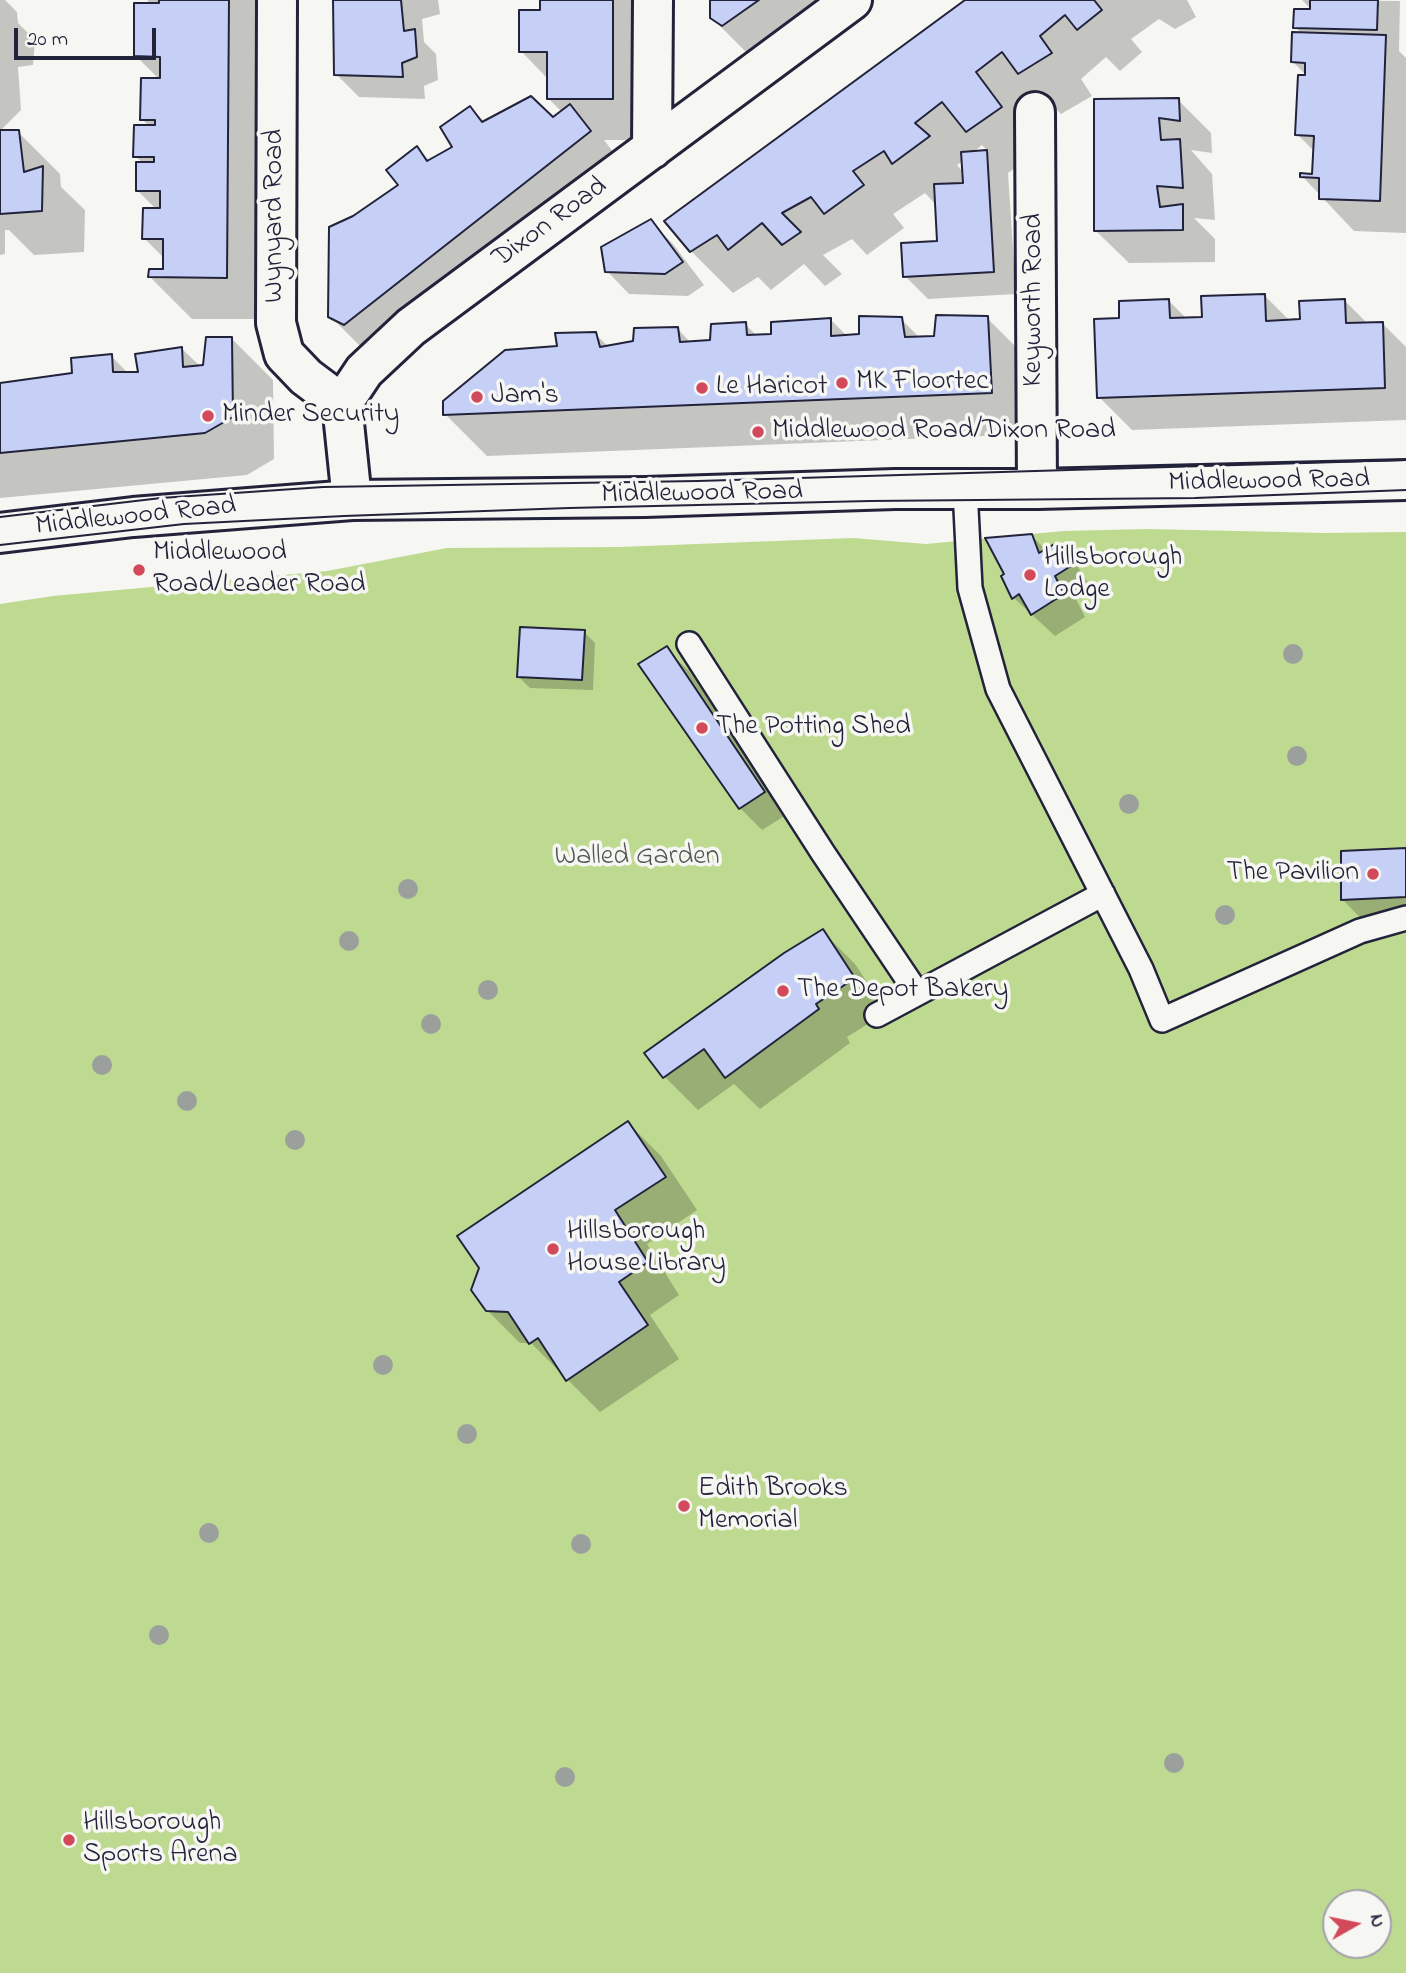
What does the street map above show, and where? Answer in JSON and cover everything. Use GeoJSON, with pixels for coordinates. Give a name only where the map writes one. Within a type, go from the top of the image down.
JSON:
{"type":"FeatureCollection","features":[{"type":"Feature","properties":{"kind":"street","name":"Wynyard Road"},"geometry":{"type":"LineString","coordinates":[[277,0],[276,323],[284,354],[306,377],[342,404]]}},
{"type":"Feature","properties":{"kind":"street"},"geometry":{"type":"LineString","coordinates":[[652,149],[653,0]]}},
{"type":"Feature","properties":{"kind":"street","name":"Dixon Road"},"geometry":{"type":"LineString","coordinates":[[342,404],[364,371],[411,327],[852,0]]}},
{"type":"Feature","properties":{"kind":"street","name":"Keyworth Road"},"geometry":{"type":"LineString","coordinates":[[1035,112],[1037,489]]}},
{"type":"Feature","properties":{"kind":"street"},"geometry":{"type":"LineString","coordinates":[[342,404],[352,500]]}},
{"type":"Feature","properties":{"kind":"street","name":"Middlewood Road"},"geometry":{"type":"LineString","coordinates":[[0,533],[133,517],[352,500],[645,497],[895,489],[1037,489],[1406,480]]}},
{"type":"Feature","properties":{"kind":"lane"},"geometry":{"type":"LineString","coordinates":[[965,489],[970,588],[998,689],[1141,969],[1162,1020],[1360,931],[1406,918]]}},
{"type":"Feature","properties":{"kind":"lane"},"geometry":{"type":"LineString","coordinates":[[689,644],[823,853],[917,993]]}},
{"type":"Feature","properties":{"kind":"lane"},"geometry":{"type":"LineString","coordinates":[[877,1015],[1103,894]]}},
{"type":"Feature","properties":{"kind":"green space","name":"Walled Garden"},"geometry":{"type":"Polygon","coordinates":[[[1148,529],[1406,532],[1406,1973],[0,1973],[0,604],[53,596],[327,571],[447,548],[619,547],[853,538],[926,544],[1064,531],[1148,529]]]}},
{"type":"Feature","properties":{"kind":"building"},"geometry":{"type":"Polygon","coordinates":[[[159,0],[229,0],[227,278],[148,277],[149,269],[163,269],[163,239],[142,239],[143,208],[160,208],[160,191],[136,191],[136,162],[154,162],[154,157],[133,157],[134,125],[155,125],[155,120],[140,120],[141,78],[160,78],[160,57],[134,56],[134,3],[159,3],[159,0]]]}},
{"type":"Feature","properties":{"kind":"building"},"geometry":{"type":"Polygon","coordinates":[[[333,0],[401,0],[404,31],[415,29],[417,57],[402,63],[403,77],[334,75],[333,0]]]}},
{"type":"Feature","properties":{"kind":"building"},"geometry":{"type":"Polygon","coordinates":[[[540,0],[613,0],[613,99],[547,99],[547,52],[519,52],[519,10],[540,10],[540,0]]]}},
{"type":"Feature","properties":{"kind":"building"},"geometry":{"type":"Polygon","coordinates":[[[710,0],[759,0],[722,26],[710,18],[710,0]]]}},
{"type":"Feature","properties":{"kind":"building"},"geometry":{"type":"Polygon","coordinates":[[[965,0],[1094,0],[1102,10],[1077,30],[1065,15],[1040,36],[1052,53],[1018,74],[1002,52],[976,72],[1002,107],[966,132],[942,102],[915,123],[930,136],[892,164],[884,151],[853,171],[864,185],[824,214],[811,197],[782,213],[801,232],[782,245],[762,223],[728,250],[717,235],[690,252],[664,221],[965,0]]]}},
{"type":"Feature","properties":{"kind":"building"},"geometry":{"type":"Polygon","coordinates":[[[1310,0],[1378,0],[1377,30],[1293,28],[1294,9],[1310,9],[1310,0]]]}},
{"type":"Feature","properties":{"kind":"building"},"geometry":{"type":"Polygon","coordinates":[[[1292,32],[1386,35],[1380,201],[1319,199],[1319,178],[1300,177],[1300,173],[1312,174],[1314,136],[1295,135],[1298,75],[1305,75],[1305,63],[1291,62],[1292,32]]]}},
{"type":"Feature","properties":{"kind":"building"},"geometry":{"type":"Polygon","coordinates":[[[531,96],[553,117],[570,104],[591,131],[344,325],[328,317],[329,227],[353,216],[398,185],[386,170],[417,146],[427,161],[452,147],[440,127],[470,106],[482,122],[531,96]]]}},
{"type":"Feature","properties":{"kind":"building"},"geometry":{"type":"Polygon","coordinates":[[[1179,98],[1180,121],[1159,118],[1161,140],[1180,139],[1183,188],[1157,186],[1160,207],[1183,204],[1183,230],[1094,231],[1094,99],[1179,98]]]}},
{"type":"Feature","properties":{"kind":"building"},"geometry":{"type":"Polygon","coordinates":[[[0,130],[19,130],[24,172],[43,166],[42,211],[0,214],[0,130]]]}},
{"type":"Feature","properties":{"kind":"building"},"geometry":{"type":"Polygon","coordinates":[[[987,150],[994,272],[903,277],[901,243],[937,241],[934,184],[963,183],[961,152],[987,150]]]}},
{"type":"Feature","properties":{"kind":"building"},"geometry":{"type":"Polygon","coordinates":[[[651,219],[683,262],[665,274],[605,272],[601,247],[651,219]]]}},
{"type":"Feature","properties":{"kind":"building"},"geometry":{"type":"Polygon","coordinates":[[[1265,294],[1266,321],[1300,319],[1299,301],[1345,299],[1346,323],[1383,322],[1385,388],[1097,398],[1094,319],[1119,318],[1119,301],[1169,299],[1170,318],[1202,317],[1201,296],[1265,294]]]}},
{"type":"Feature","properties":{"kind":"building"},"geometry":{"type":"Polygon","coordinates":[[[936,315],[988,316],[992,393],[443,415],[443,401],[505,350],[557,346],[555,333],[596,332],[600,347],[633,341],[634,328],[678,327],[680,342],[710,340],[711,324],[746,322],[747,335],[771,334],[771,322],[831,318],[831,336],[859,334],[859,316],[902,317],[905,337],[934,336],[936,315]]]}},
{"type":"Feature","properties":{"kind":"building"},"geometry":{"type":"Polygon","coordinates":[[[206,337],[232,337],[233,417],[205,433],[0,453],[0,383],[72,373],[71,358],[112,354],[113,372],[138,372],[135,354],[182,347],[183,367],[203,365],[206,337]]]}},
{"type":"Feature","properties":{"kind":"building","name":"Hillsborough Lodge"},"geometry":{"type":"Polygon","coordinates":[[[1032,534],[1039,553],[1056,543],[1071,566],[1055,576],[1064,594],[1031,615],[1019,594],[1012,599],[1001,576],[1004,574],[985,538],[1032,534]]]}},
{"type":"Feature","properties":{"kind":"building"},"geometry":{"type":"Polygon","coordinates":[[[520,627],[585,630],[582,680],[517,677],[520,627]]]}},
{"type":"Feature","properties":{"kind":"building","name":"The Potting Shed"},"geometry":{"type":"Polygon","coordinates":[[[667,646],[765,792],[739,809],[638,664],[667,646]]]}},
{"type":"Feature","properties":{"kind":"building","name":"The Pavilion"},"geometry":{"type":"Polygon","coordinates":[[[1406,848],[1406,897],[1341,900],[1341,851],[1406,848]]]}},
{"type":"Feature","properties":{"kind":"building","name":"The Depot Bakery"},"geometry":{"type":"Polygon","coordinates":[[[823,929],[855,978],[816,1004],[819,1009],[725,1078],[704,1049],[663,1078],[644,1053],[784,953],[823,929]]]}},
{"type":"Feature","properties":{"kind":"building","name":"Hillsborough House Library"},"geometry":{"type":"Polygon","coordinates":[[[628,1121],[666,1177],[615,1210],[648,1262],[619,1282],[648,1325],[566,1381],[538,1338],[529,1344],[508,1312],[486,1311],[471,1290],[479,1268],[457,1236],[628,1121]]]}},
{"type":"Feature","properties":{"kind":"tram line"},"geometry":{"type":"LineString","coordinates":[[0,517],[161,498],[323,487],[698,481],[1406,460]]}},
{"type":"Feature","properties":{"kind":"tram line"},"geometry":{"type":"LineString","coordinates":[[0,545],[184,524],[344,516],[870,501],[1195,498],[1406,490]]}},
{"type":"Feature","properties":{"kind":"place","name":"MK Floortec"},"geometry":{"type":"Point","coordinates":[842,383]}},
{"type":"Feature","properties":{"kind":"place","name":"Le Haricot"},"geometry":{"type":"Point","coordinates":[702,388]}},
{"type":"Feature","properties":{"kind":"place","name":"Jam's"},"geometry":{"type":"Point","coordinates":[477,397]}},
{"type":"Feature","properties":{"kind":"place","name":"Minder Security"},"geometry":{"type":"Point","coordinates":[208,416]}},
{"type":"Feature","properties":{"kind":"place","name":"Middlewood Road/Dixon Road"},"geometry":{"type":"Point","coordinates":[758,432]}},
{"type":"Feature","properties":{"kind":"place","name":"Middlewood Road/Leader Road"},"geometry":{"type":"Point","coordinates":[139,570]}},
{"type":"Feature","properties":{"kind":"place","name":"Hillsborough Lodge"},"geometry":{"type":"Point","coordinates":[1030,575]}},
{"type":"Feature","properties":{"kind":"place","name":"The Potting Shed"},"geometry":{"type":"Point","coordinates":[702,728]}},
{"type":"Feature","properties":{"kind":"place","name":"The Pavilion"},"geometry":{"type":"Point","coordinates":[1373,874]}},
{"type":"Feature","properties":{"kind":"place","name":"The Depot Bakery"},"geometry":{"type":"Point","coordinates":[783,991]}},
{"type":"Feature","properties":{"kind":"place","name":"Hillsborough House Library"},"geometry":{"type":"Point","coordinates":[553,1249]}},
{"type":"Feature","properties":{"kind":"place","name":"Edith Brooks Memorial"},"geometry":{"type":"Point","coordinates":[684,1506]}},
{"type":"Feature","properties":{"kind":"place","name":"Hillsborough Sports Arena"},"geometry":{"type":"Point","coordinates":[69,1840]}}]}
